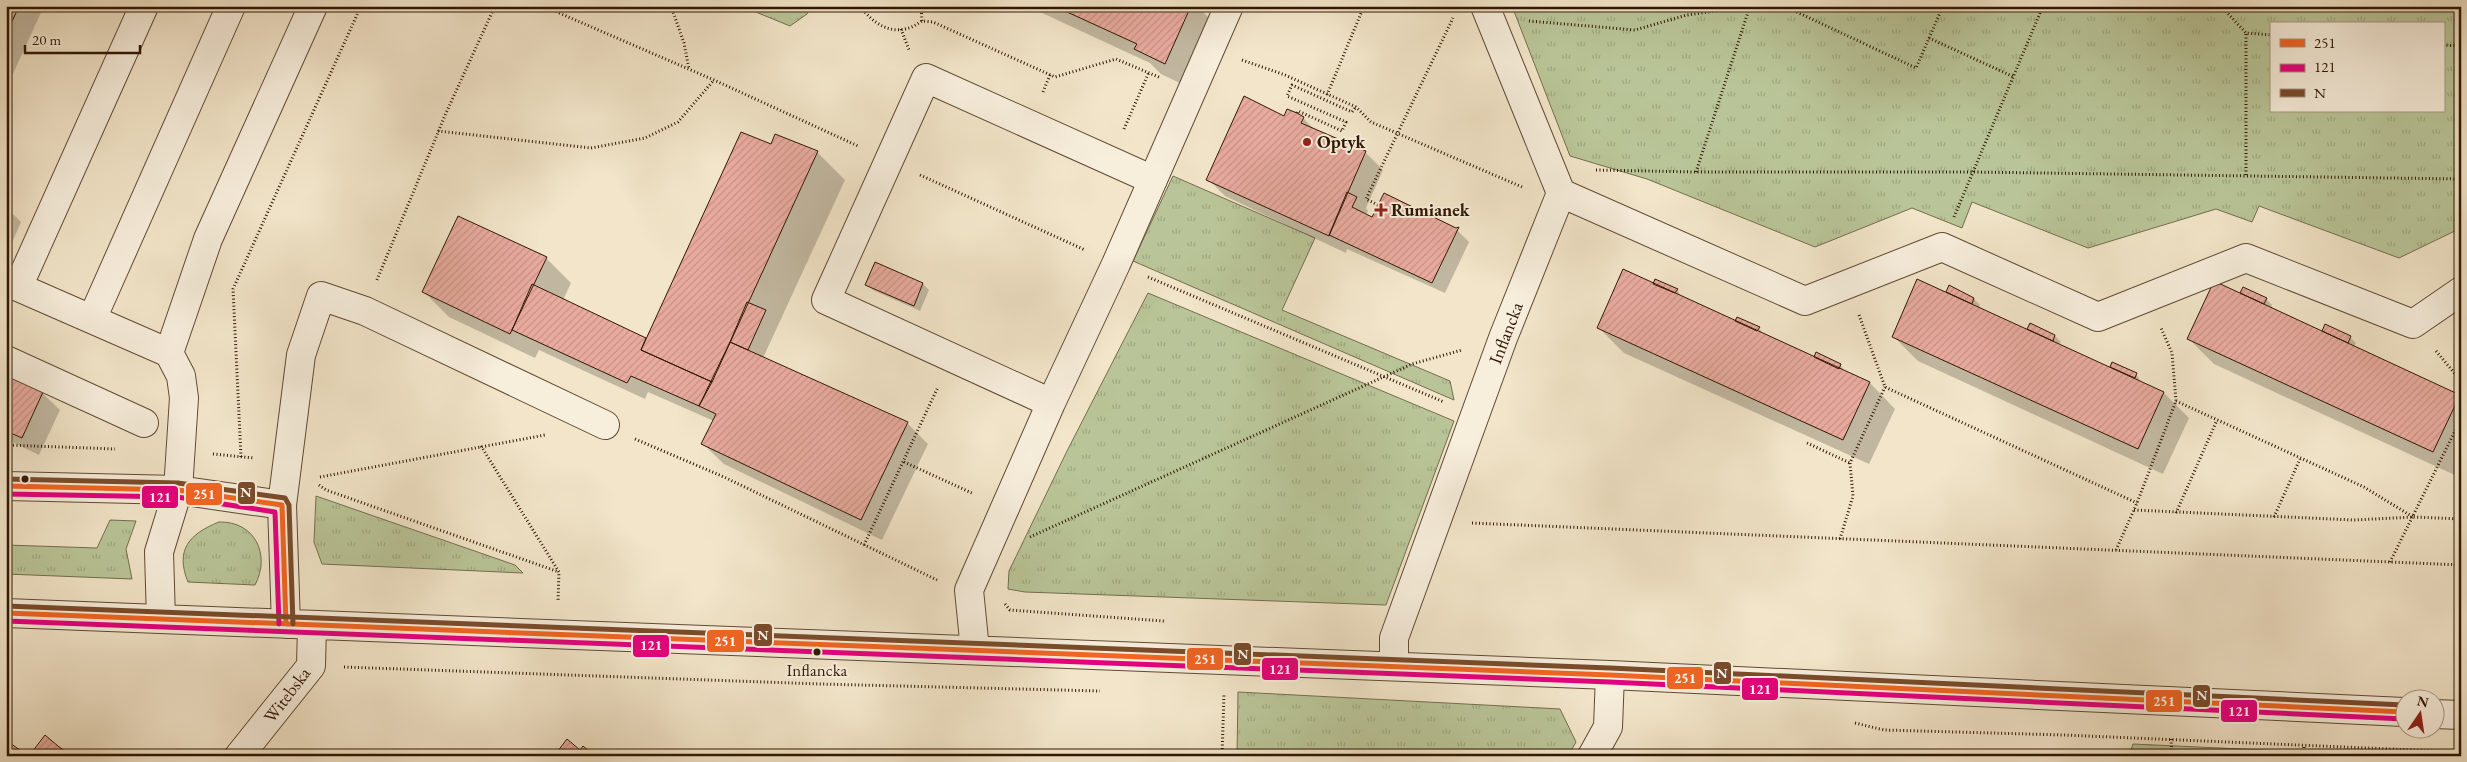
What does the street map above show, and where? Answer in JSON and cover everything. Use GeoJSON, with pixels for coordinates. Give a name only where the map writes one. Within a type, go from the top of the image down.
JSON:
{"type":"FeatureCollection","features":[{"type":"Feature","properties":{"kind":"street"},"geometry":{"type":"LineString","coordinates":[[144,6],[18,287],[168,353],[181,376],[184,398],[178,490],[159,552],[162,619]]}},
{"type":"Feature","properties":{"kind":"street"},"geometry":{"type":"LineString","coordinates":[[92,319],[230,6]]}},
{"type":"Feature","properties":{"kind":"street"},"geometry":{"type":"LineString","coordinates":[[168,353],[208,239],[313,6]]}},
{"type":"Feature","properties":{"kind":"street"},"geometry":{"type":"LineString","coordinates":[[975,650],[968,590],[1051,403],[1116,264],[1229,6]]}},
{"type":"Feature","properties":{"kind":"street"},"geometry":{"type":"LineString","coordinates":[[1487,12],[1558,186],[1805,301],[1942,247],[2098,317],[2246,258],[2413,324],[2461,291]]}},
{"type":"Feature","properties":{"kind":"street"},"geometry":{"type":"LineString","coordinates":[[1051,403],[826,300],[926,78],[1153,180]]}},
{"type":"Feature","properties":{"kind":"street","name":"Inflancka"},"geometry":{"type":"LineString","coordinates":[[1394,666],[1394,638],[1558,186]]}},
{"type":"Feature","properties":{"kind":"street","name":"Witebska"},"geometry":{"type":"LineString","coordinates":[[239,756],[311,666],[299,625],[282,505],[301,355],[322,296],[365,311]]}},
{"type":"Feature","properties":{"kind":"street"},"geometry":{"type":"LineString","coordinates":[[365,311],[605,425]]}},
{"type":"Feature","properties":{"kind":"street"},"geometry":{"type":"LineString","coordinates":[[6,360],[144,423]]}},
{"type":"Feature","properties":{"kind":"street"},"geometry":{"type":"LineString","coordinates":[[6,486],[178,490],[282,505]]}},
{"type":"Feature","properties":{"kind":"street"},"geometry":{"type":"LineString","coordinates":[[6,613],[1394,666],[2394,712]]}},
{"type":"Feature","properties":{"kind":"street"},"geometry":{"type":"LineString","coordinates":[[1592,756],[1608,727],[1610,675]]}},
{"type":"Feature","properties":{"kind":"street"},"geometry":{"type":"LineString","coordinates":[[2444,714],[2461,714]]}},
{"type":"Feature","properties":{"kind":"path"},"geometry":{"type":"LineString","coordinates":[[241,457],[233,289],[361,6]]}},
{"type":"Feature","properties":{"kind":"path"},"geometry":{"type":"LineString","coordinates":[[365,311],[438,131],[495,6]]}},
{"type":"Feature","properties":{"kind":"path"},"geometry":{"type":"LineString","coordinates":[[543,6],[714,80],[1116,264],[1385,378],[1476,414]]}},
{"type":"Feature","properties":{"kind":"path"},"geometry":{"type":"LineString","coordinates":[[670,6],[684,43],[689,70]]}},
{"type":"Feature","properties":{"kind":"path"},"geometry":{"type":"LineString","coordinates":[[921,6],[922,21]]}},
{"type":"Feature","properties":{"kind":"path"},"geometry":{"type":"LineString","coordinates":[[1327,95],[1364,6]]}},
{"type":"Feature","properties":{"kind":"path"},"geometry":{"type":"LineString","coordinates":[[1784,6],[1916,68],[1943,6]]}},
{"type":"Feature","properties":{"kind":"path"},"geometry":{"type":"LineString","coordinates":[[1942,247],[2043,6]]}},
{"type":"Feature","properties":{"kind":"path"},"geometry":{"type":"LineString","coordinates":[[2221,6],[2246,33],[2270,35]]}},
{"type":"Feature","properties":{"kind":"path"},"geometry":{"type":"LineString","coordinates":[[1378,205],[1366,200],[1454,18],[1487,12],[1635,30],[1687,15],[1749,7],[1696,172]]}},
{"type":"Feature","properties":{"kind":"path"},"geometry":{"type":"LineString","coordinates":[[2246,33],[2246,175]]}},
{"type":"Feature","properties":{"kind":"path"},"geometry":{"type":"LineString","coordinates":[[1929,38],[2014,77]]}},
{"type":"Feature","properties":{"kind":"path"},"geometry":{"type":"LineString","coordinates":[[2444,45],[2461,46]]}},
{"type":"Feature","properties":{"kind":"path"},"geometry":{"type":"LineString","coordinates":[[1110,160],[1149,72]]}},
{"type":"Feature","properties":{"kind":"path"},"geometry":{"type":"LineString","coordinates":[[438,131],[591,148],[645,138],[678,122],[714,80]]}},
{"type":"Feature","properties":{"kind":"path"},"geometry":{"type":"LineString","coordinates":[[1296,113],[1298,110],[1342,131],[1346,122],[1287,96],[1292,85],[1352,112],[1356,107]]}},
{"type":"Feature","properties":{"kind":"path"},"geometry":{"type":"LineString","coordinates":[[1558,186],[1578,170],[2246,175],[2461,180]]}},
{"type":"Feature","properties":{"kind":"path"},"geometry":{"type":"LineString","coordinates":[[1840,539],[1853,496],[1850,463],[1885,387],[1847,284]]}},
{"type":"Feature","properties":{"kind":"path"},"geometry":{"type":"LineString","coordinates":[[2116,550],[2138,503],[2176,401],[2172,353],[2148,297]]}},
{"type":"Feature","properties":{"kind":"path"},"geometry":{"type":"LineString","coordinates":[[2413,324],[2461,381]]}},
{"type":"Feature","properties":{"kind":"path"},"geometry":{"type":"LineString","coordinates":[[991,536],[1012,544],[1385,378],[1412,364],[1503,338]]}},
{"type":"Feature","properties":{"kind":"path"},"geometry":{"type":"LineString","coordinates":[[864,545],[951,357]]}},
{"type":"Feature","properties":{"kind":"path"},"geometry":{"type":"LineString","coordinates":[[1885,387],[2138,503]]}},
{"type":"Feature","properties":{"kind":"path"},"geometry":{"type":"LineString","coordinates":[[2176,401],[2364,487],[2414,517]]}},
{"type":"Feature","properties":{"kind":"path"},"geometry":{"type":"LineString","coordinates":[[2390,562],[2461,419]]}},
{"type":"Feature","properties":{"kind":"path"},"geometry":{"type":"LineString","coordinates":[[2176,513],[2217,420]]}},
{"type":"Feature","properties":{"kind":"path"},"geometry":{"type":"LineString","coordinates":[[605,425],[724,477],[948,586],[996,592],[1010,610],[1170,622]]}},
{"type":"Feature","properties":{"kind":"path"},"geometry":{"type":"LineString","coordinates":[[311,478],[548,435]]}},
{"type":"Feature","properties":{"kind":"path"},"geometry":{"type":"LineString","coordinates":[[1807,443],[1850,463]]}},
{"type":"Feature","properties":{"kind":"path"},"geometry":{"type":"LineString","coordinates":[[481,446],[559,572],[558,633]]}},
{"type":"Feature","properties":{"kind":"path"},"geometry":{"type":"LineString","coordinates":[[2274,516],[2300,459]]}},
{"type":"Feature","properties":{"kind":"path"},"geometry":{"type":"LineString","coordinates":[[287,461],[326,490],[559,572]]}},
{"type":"Feature","properties":{"kind":"path"},"geometry":{"type":"LineString","coordinates":[[904,462],[1004,507]]}},
{"type":"Feature","properties":{"kind":"path"},"geometry":{"type":"LineString","coordinates":[[2134,510],[2354,520],[2414,517],[2461,519]]}},
{"type":"Feature","properties":{"kind":"path"},"geometry":{"type":"LineString","coordinates":[[1436,522],[2461,565]]}},
{"type":"Feature","properties":{"kind":"path"},"geometry":{"type":"LineString","coordinates":[[311,666],[1095,693]]}},
{"type":"Feature","properties":{"kind":"path"},"geometry":{"type":"LineString","coordinates":[[1222,756],[1224,686]]}},
{"type":"Feature","properties":{"kind":"path"},"geometry":{"type":"LineString","coordinates":[[2171,739],[2172,756]]}},
{"type":"Feature","properties":{"kind":"path"},"geometry":{"type":"LineString","coordinates":[[2304,746],[2304,756]]}},
{"type":"Feature","properties":{"kind":"green space"},"geometry":{"type":"Polygon","coordinates":[[[741,6],[811,6],[807,14],[790,26],[741,6]]]}},
{"type":"Feature","properties":{"kind":"green space"},"geometry":{"type":"Polygon","coordinates":[[[1512,6],[2461,6],[2461,228],[2399,258],[2259,206],[2252,222],[2216,209],[2088,248],[1972,202],[1962,228],[1912,208],[1815,247],[1647,179],[1570,156],[1512,6]]]}},
{"type":"Feature","properties":{"kind":"green space"},"geometry":{"type":"Polygon","coordinates":[[[1173,176],[1315,238],[1282,310],[1450,381],[1454,400],[1133,261],[1173,176]]]}},
{"type":"Feature","properties":{"kind":"green space"},"geometry":{"type":"Polygon","coordinates":[[[1148,293],[1454,421],[1386,605],[1025,592],[1008,589],[1009,571],[1067,451],[1148,293]]]}},
{"type":"Feature","properties":{"kind":"green space"},"geometry":{"type":"Polygon","coordinates":[[[316,496],[515,565],[523,573],[322,564],[314,542],[316,496]]]}},
{"type":"Feature","properties":{"kind":"green space"},"geometry":{"type":"Polygon","coordinates":[[[110,520],[136,521],[126,549],[132,579],[6,574],[6,545],[97,548],[110,520]]]}},
{"type":"Feature","properties":{"kind":"green space"},"geometry":{"type":"Polygon","coordinates":[[[219,522],[232,523],[242,527],[256,542],[261,562],[260,574],[255,585],[188,582],[183,561],[187,544],[200,532],[219,522]]]}},
{"type":"Feature","properties":{"kind":"green space"},"geometry":{"type":"Polygon","coordinates":[[[1238,692],[1560,709],[1576,742],[1568,756],[1237,756],[1238,692]]]}},
{"type":"Feature","properties":{"kind":"green space"},"geometry":{"type":"Polygon","coordinates":[[[2133,744],[2393,756],[2129,756],[2133,744]]]}},
{"type":"Feature","properties":{"kind":"building"},"geometry":{"type":"Polygon","coordinates":[[[6,6],[19,6],[6,35],[6,6]]]}},
{"type":"Feature","properties":{"kind":"building"},"geometry":{"type":"Polygon","coordinates":[[[1054,6],[1191,6],[1165,64],[1134,49],[1137,44],[1054,6]]]}},
{"type":"Feature","properties":{"kind":"building"},"geometry":{"type":"Polygon","coordinates":[[[1244,96],[1284,116],[1287,109],[1297,113],[1304,117],[1301,123],[1366,151],[1329,236],[1206,180],[1244,96]]]}},
{"type":"Feature","properties":{"kind":"building"},"geometry":{"type":"Polygon","coordinates":[[[741,132],[771,144],[775,134],[818,151],[712,382],[641,350],[741,132]]]}},
{"type":"Feature","properties":{"kind":"building"},"geometry":{"type":"Polygon","coordinates":[[[1347,192],[1357,197],[1352,207],[1372,217],[1384,193],[1456,228],[1459,227],[1432,283],[1329,235],[1347,192]]]}},
{"type":"Feature","properties":{"kind":"building"},"geometry":{"type":"Polygon","coordinates":[[[458,216],[547,257],[510,334],[422,292],[458,216]]]}},
{"type":"Feature","properties":{"kind":"building"},"geometry":{"type":"Polygon","coordinates":[[[875,262],[923,283],[914,306],[865,285],[875,262]]]}},
{"type":"Feature","properties":{"kind":"building"},"geometry":{"type":"Polygon","coordinates":[[[1623,269],[1870,382],[1843,440],[1597,328],[1623,269]]]}},
{"type":"Feature","properties":{"kind":"building"},"geometry":{"type":"Polygon","coordinates":[[[1655,279],[1678,289],[1675,293],[1653,284],[1655,279]]]}},
{"type":"Feature","properties":{"kind":"building"},"geometry":{"type":"Polygon","coordinates":[[[1917,279],[2164,392],[2138,449],[1892,337],[1917,279]]]}},
{"type":"Feature","properties":{"kind":"building"},"geometry":{"type":"Polygon","coordinates":[[[2214,281],[2460,395],[2433,452],[2187,339],[2214,281]]]}},
{"type":"Feature","properties":{"kind":"building"},"geometry":{"type":"Polygon","coordinates":[[[532,284],[646,338],[641,350],[712,382],[699,406],[631,376],[627,383],[512,330],[532,284]]]}},
{"type":"Feature","properties":{"kind":"building"},"geometry":{"type":"Polygon","coordinates":[[[1949,285],[1974,298],[1972,304],[1946,292],[1949,285]]]}},
{"type":"Feature","properties":{"kind":"building"},"geometry":{"type":"Polygon","coordinates":[[[2243,287],[2267,298],[2264,304],[2240,293],[2243,287]]]}},
{"type":"Feature","properties":{"kind":"building"},"geometry":{"type":"Polygon","coordinates":[[[747,302],[766,310],[748,350],[730,342],[747,302]]]}},
{"type":"Feature","properties":{"kind":"building"},"geometry":{"type":"Polygon","coordinates":[[[1737,317],[1760,327],[1757,331],[1735,321],[1737,317]]]}},
{"type":"Feature","properties":{"kind":"building"},"geometry":{"type":"Polygon","coordinates":[[[2030,323],[2055,335],[2053,341],[2027,329],[2030,323]]]}},
{"type":"Feature","properties":{"kind":"building"},"geometry":{"type":"Polygon","coordinates":[[[2325,324],[2351,336],[2348,343],[2322,331],[2325,324]]]}},
{"type":"Feature","properties":{"kind":"building"},"geometry":{"type":"Polygon","coordinates":[[[730,342],[908,422],[861,520],[701,444],[716,414],[699,406],[730,342]]]}},
{"type":"Feature","properties":{"kind":"building"},"geometry":{"type":"Polygon","coordinates":[[[1816,352],[1841,364],[1839,369],[1814,357],[1816,352]]]}},
{"type":"Feature","properties":{"kind":"building"},"geometry":{"type":"Polygon","coordinates":[[[2112,362],[2137,373],[2135,378],[2110,367],[2112,362]]]}},
{"type":"Feature","properties":{"kind":"building"},"geometry":{"type":"Polygon","coordinates":[[[6,375],[43,392],[22,438],[6,431],[6,375]]]}},
{"type":"Feature","properties":{"kind":"building"},"geometry":{"type":"Polygon","coordinates":[[[45,735],[58,746],[70,755],[29,756],[45,735]]]}},
{"type":"Feature","properties":{"kind":"building"},"geometry":{"type":"Polygon","coordinates":[[[567,739],[580,750],[576,756],[554,756],[567,739]]]}},
{"type":"Feature","properties":{"kind":"building"},"geometry":{"type":"Polygon","coordinates":[[[6,740],[28,756],[6,756],[6,740]]]}},
{"type":"Feature","properties":{"kind":"building"},"geometry":{"type":"Polygon","coordinates":[[[583,746],[595,756],[576,756],[583,746]]]}},
{"type":"Feature","properties":{"kind":"transit line","name":"N"},"geometry":{"type":"LineString","coordinates":[[6,479],[178,483],[285,498],[289,505],[293,624]]}},
{"type":"Feature","properties":{"kind":"transit line","name":"251"},"geometry":{"type":"LineString","coordinates":[[6,486],[178,490],[282,505],[286,624]]}},
{"type":"Feature","properties":{"kind":"transit line","name":"121"},"geometry":{"type":"LineString","coordinates":[[6,494],[177,497],[275,512],[279,624]]}},
{"type":"Feature","properties":{"kind":"transit line","name":"N"},"geometry":{"type":"LineString","coordinates":[[6,606],[1610,668],[2394,705]]}},
{"type":"Feature","properties":{"kind":"transit line","name":"251"},"geometry":{"type":"LineString","coordinates":[[6,613],[1610,675],[2394,712]]}},
{"type":"Feature","properties":{"kind":"transit line","name":"121"},"geometry":{"type":"LineString","coordinates":[[6,621],[1610,682],[2394,719]]}},
{"type":"Feature","properties":{"kind":"place","name":"Optyk"},"geometry":{"type":"Point","coordinates":[1307,142]}},
{"type":"Feature","properties":{"kind":"place","name":"Rumianek"},"geometry":{"type":"Point","coordinates":[1381,210]}},
{"type":"Feature","properties":{"kind":"place","name":"Inflancka"},"geometry":{"type":"Point","coordinates":[817,652]}}]}
